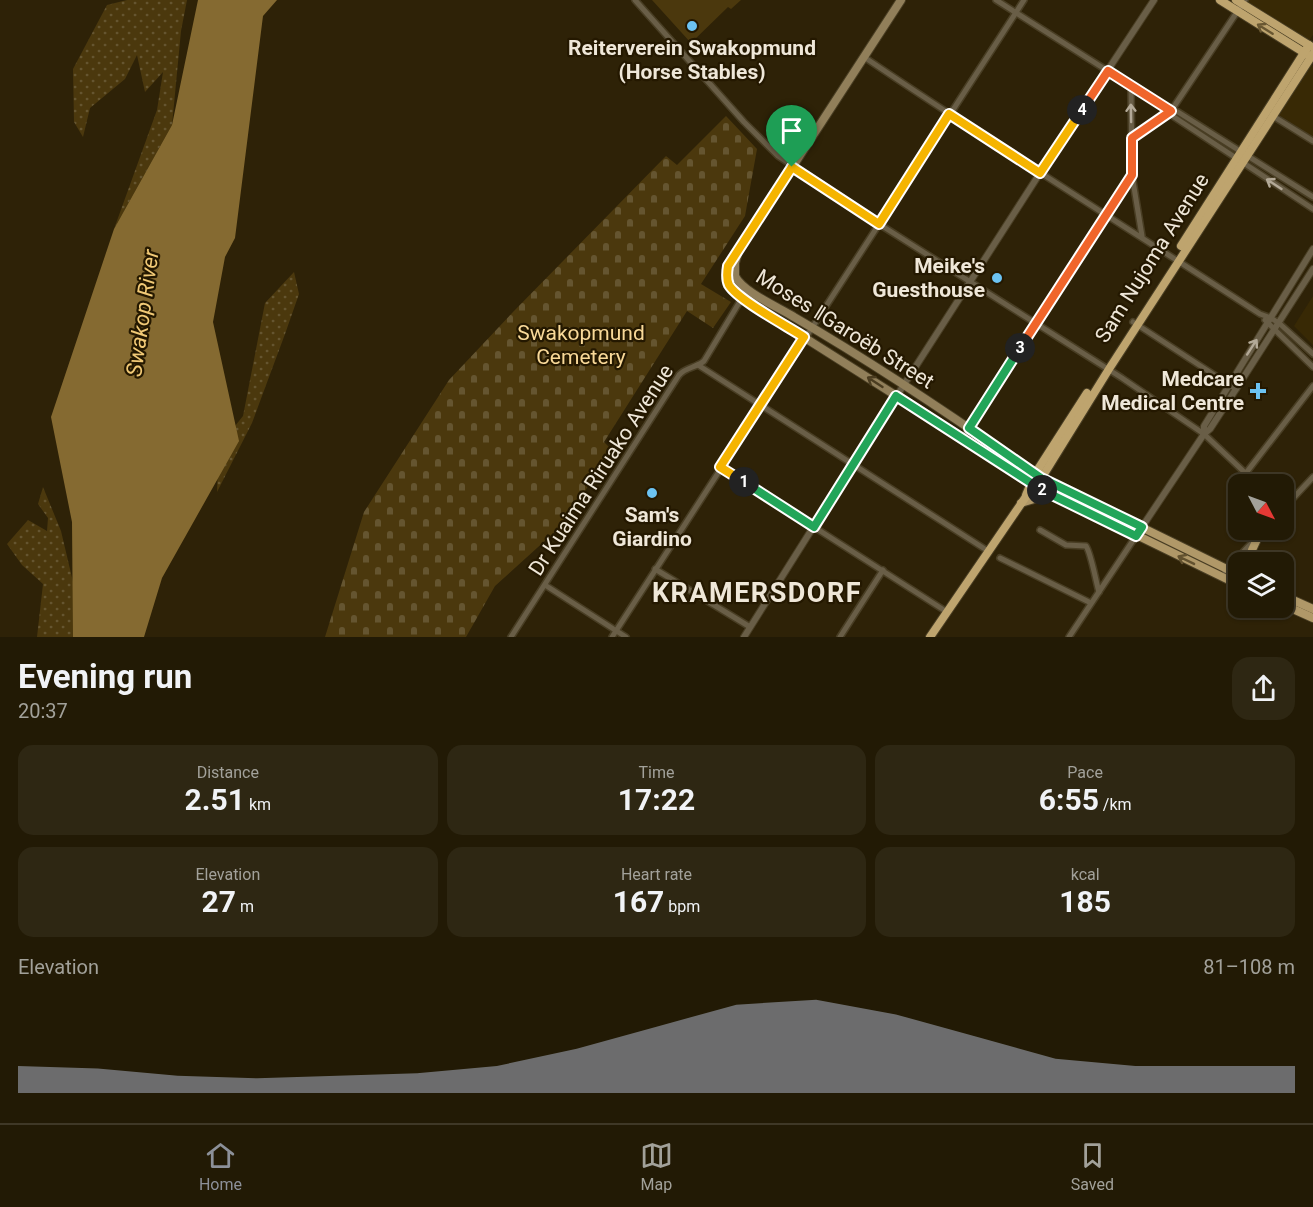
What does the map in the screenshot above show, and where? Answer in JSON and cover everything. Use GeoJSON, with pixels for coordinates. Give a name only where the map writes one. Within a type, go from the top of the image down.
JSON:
{"type":"FeatureCollection","features":[{"type":"Feature","properties":{"kind":"highway"},"geometry":{"type":"LineString","coordinates":[[1220,0],[1240,4],[1311,51]]}},
{"type":"Feature","properties":{"kind":"highway","name":"Sam Nujoma Avenue"},"geometry":{"type":"LineString","coordinates":[[930,637],[1023,501],[1311,51]]}},
{"type":"Feature","properties":{"kind":"main road"},"geometry":{"type":"LineString","coordinates":[[741,246],[901,0]]}},
{"type":"Feature","properties":{"kind":"main road","name":"Moses ǁGaroëb Street"},"geometry":{"type":"LineString","coordinates":[[741,246],[728,266],[727,277],[730,285],[742,298],[1035,481],[1142,527],[1226,569]]}},
{"type":"Feature","properties":{"kind":"main road","name":"Moses ǁGaroëb Street"},"geometry":{"type":"LineString","coordinates":[[741,246],[734,269],[739,283],[969,428],[1054,496],[1228,580]]}},
{"type":"Feature","properties":{"kind":"main road"},"geometry":{"type":"LineString","coordinates":[[1023,501],[1054,496]]}},
{"type":"Feature","properties":{"kind":"main road"},"geometry":{"type":"LineString","coordinates":[[1294,600],[1313,609]]}},
{"type":"Feature","properties":{"kind":"main road"},"geometry":{"type":"LineString","coordinates":[[1294,609],[1313,618]]}},
{"type":"Feature","properties":{"kind":"street"},"geometry":{"type":"LineString","coordinates":[[635,0],[744,122],[792,167],[970,283],[1107,368],[1203,434],[1246,473],[1313,386]]}},
{"type":"Feature","properties":{"kind":"street"},"geometry":{"type":"LineString","coordinates":[[996,0],[1171,111],[1174,117],[1241,158],[1313,197]]}},
{"type":"Feature","properties":{"kind":"street"},"geometry":{"type":"LineString","coordinates":[[612,637],[1024,0]]}},
{"type":"Feature","properties":{"kind":"street"},"geometry":{"type":"LineString","coordinates":[[744,637],[903,385],[1154,0]]}},
{"type":"Feature","properties":{"kind":"street"},"geometry":{"type":"LineString","coordinates":[[1132,138],[1171,111],[1240,4]]}},
{"type":"Feature","properties":{"kind":"street"},"geometry":{"type":"LineString","coordinates":[[864,57],[1105,215],[1260,314],[1271,318],[1313,354]]}},
{"type":"Feature","properties":{"kind":"street"},"geometry":{"type":"LineString","coordinates":[[1131,87],[1132,175],[1142,237]]}},
{"type":"Feature","properties":{"kind":"street"},"geometry":{"type":"LineString","coordinates":[[1270,114],[1313,141]]}},
{"type":"Feature","properties":{"kind":"street"},"geometry":{"type":"LineString","coordinates":[[1241,158],[1313,209]]}},
{"type":"Feature","properties":{"kind":"street"},"geometry":{"type":"LineString","coordinates":[[963,438],[1132,175]]}},
{"type":"Feature","properties":{"kind":"street"},"geometry":{"type":"LineString","coordinates":[[1203,434],[1204,426],[1313,249]]}},
{"type":"Feature","properties":{"kind":"street"},"geometry":{"type":"LineString","coordinates":[[1069,637],[1203,434],[1210,429],[1280,324],[1313,269]]}},
{"type":"Feature","properties":{"kind":"street","name":"Dr Kuaima Riruako Avenue"},"geometry":{"type":"LineString","coordinates":[[511,637],[679,375],[685,369],[698,365],[706,358],[742,298]]}},
{"type":"Feature","properties":{"kind":"street"},"geometry":{"type":"LineString","coordinates":[[1260,314],[1313,367]]}},
{"type":"Feature","properties":{"kind":"street"},"geometry":{"type":"LineString","coordinates":[[1135,323],[1236,389]]}},
{"type":"Feature","properties":{"kind":"street"},"geometry":{"type":"LineString","coordinates":[[698,365],[988,551]]}},
{"type":"Feature","properties":{"kind":"street"},"geometry":{"type":"LineString","coordinates":[[720,467],[947,612]]}},
{"type":"Feature","properties":{"kind":"street"},"geometry":{"type":"LineString","coordinates":[[1294,497],[1313,477]]}},
{"type":"Feature","properties":{"kind":"street"},"geometry":{"type":"LineString","coordinates":[[1040,530],[1066,545],[1086,546],[1099,592]]}},
{"type":"Feature","properties":{"kind":"street"},"geometry":{"type":"LineString","coordinates":[[1221,577],[1254,540]]}},
{"type":"Feature","properties":{"kind":"street"},"geometry":{"type":"LineString","coordinates":[[1000,558],[1091,603]]}},
{"type":"Feature","properties":{"kind":"street"},"geometry":{"type":"LineString","coordinates":[[654,569],[750,627]]}},
{"type":"Feature","properties":{"kind":"street"},"geometry":{"type":"LineString","coordinates":[[840,637],[883,570]]}},
{"type":"Feature","properties":{"kind":"street"},"geometry":{"type":"LineString","coordinates":[[545,585],[626,637]]}},
{"type":"Feature","properties":{"kind":"shaded area"},"geometry":{"type":"Polygon","coordinates":[[[1241,0],[1313,0],[1313,35],[1308,42],[1241,0]]]}},
{"type":"Feature","properties":{"kind":"shaded area"},"geometry":{"type":"Polygon","coordinates":[[[1313,66],[1313,137],[1279,115],[1313,66]]]}},
{"type":"Feature","properties":{"kind":"shaded area"},"geometry":{"type":"Polygon","coordinates":[[[1313,296],[1313,345],[1294,326],[1313,296]]]}},
{"type":"Feature","properties":{"kind":"green space"},"geometry":{"type":"Polygon","coordinates":[[[127,0],[187,0],[181,31],[172,125],[114,229],[157,110],[163,72],[145,92],[137,55],[125,79],[90,108],[83,137],[74,122],[73,69],[107,5],[127,0]]]}},
{"type":"Feature","properties":{"kind":"green space","name":"Reiterverein Swakopmund (Horse Stables)"},"geometry":{"type":"Polygon","coordinates":[[[652,0],[741,0],[731,9],[728,7],[691,43],[652,0]]]}},
{"type":"Feature","properties":{"kind":"green space","name":"Swakopmund Cemetery"},"geometry":{"type":"Polygon","coordinates":[[[726,116],[757,149],[745,216],[701,284],[731,302],[713,328],[687,311],[604,442],[610,448],[569,519],[495,586],[466,637],[325,637],[364,512],[449,380],[666,156],[677,165],[726,116]]]}},
{"type":"Feature","properties":{"kind":"green space"},"geometry":{"type":"Polygon","coordinates":[[[294,272],[299,294],[285,334],[252,423],[217,492],[218,463],[223,441],[243,416],[265,303],[294,272]]]}},
{"type":"Feature","properties":{"kind":"green space"},"geometry":{"type":"Polygon","coordinates":[[[43,487],[61,531],[78,603],[75,637],[37,637],[43,584],[22,565],[7,544],[28,520],[47,531],[48,518],[38,504],[43,487]]]}},
{"type":"Feature","properties":{"kind":"water","name":"Swakop River"},"geometry":{"type":"Polygon","coordinates":[[[198,0],[277,0],[263,16],[235,238],[225,257],[213,322],[239,441],[162,578],[144,637],[73,637],[72,522],[51,417],[114,229],[172,125],[198,0]]]}},
{"type":"Feature","properties":{"kind":"place","name":"Reiterverein Swakopmund (Horse Stables)"},"geometry":{"type":"Point","coordinates":[692,26]}},
{"type":"Feature","properties":{"kind":"place","name":"Meike's Guesthouse"},"geometry":{"type":"Point","coordinates":[997,278]}},
{"type":"Feature","properties":{"kind":"place","name":"Medcare Medical Centre"},"geometry":{"type":"Point","coordinates":[1258,391]}},
{"type":"Feature","properties":{"kind":"place","name":"Sam's Giardino"},"geometry":{"type":"Point","coordinates":[652,493]}},
{"type":"Feature","properties":{"kind":"district","name":"KRAMERSDORF"},"geometry":{"type":"Point","coordinates":[757,593]}},
{"type":"Feature","properties":{"kind":"route"},"geometry":{"type":"LineString","coordinates":[[1108,71],[1171,111],[1132,138],[1132,175],[969,428],[1041,478],[1142,527],[1136,536],[1030,483],[896,396],[814,527],[720,467],[804,337],[738,295],[727,277],[728,266],[792,167],[879,224],[949,114],[1040,173],[1108,71]]}}]}
